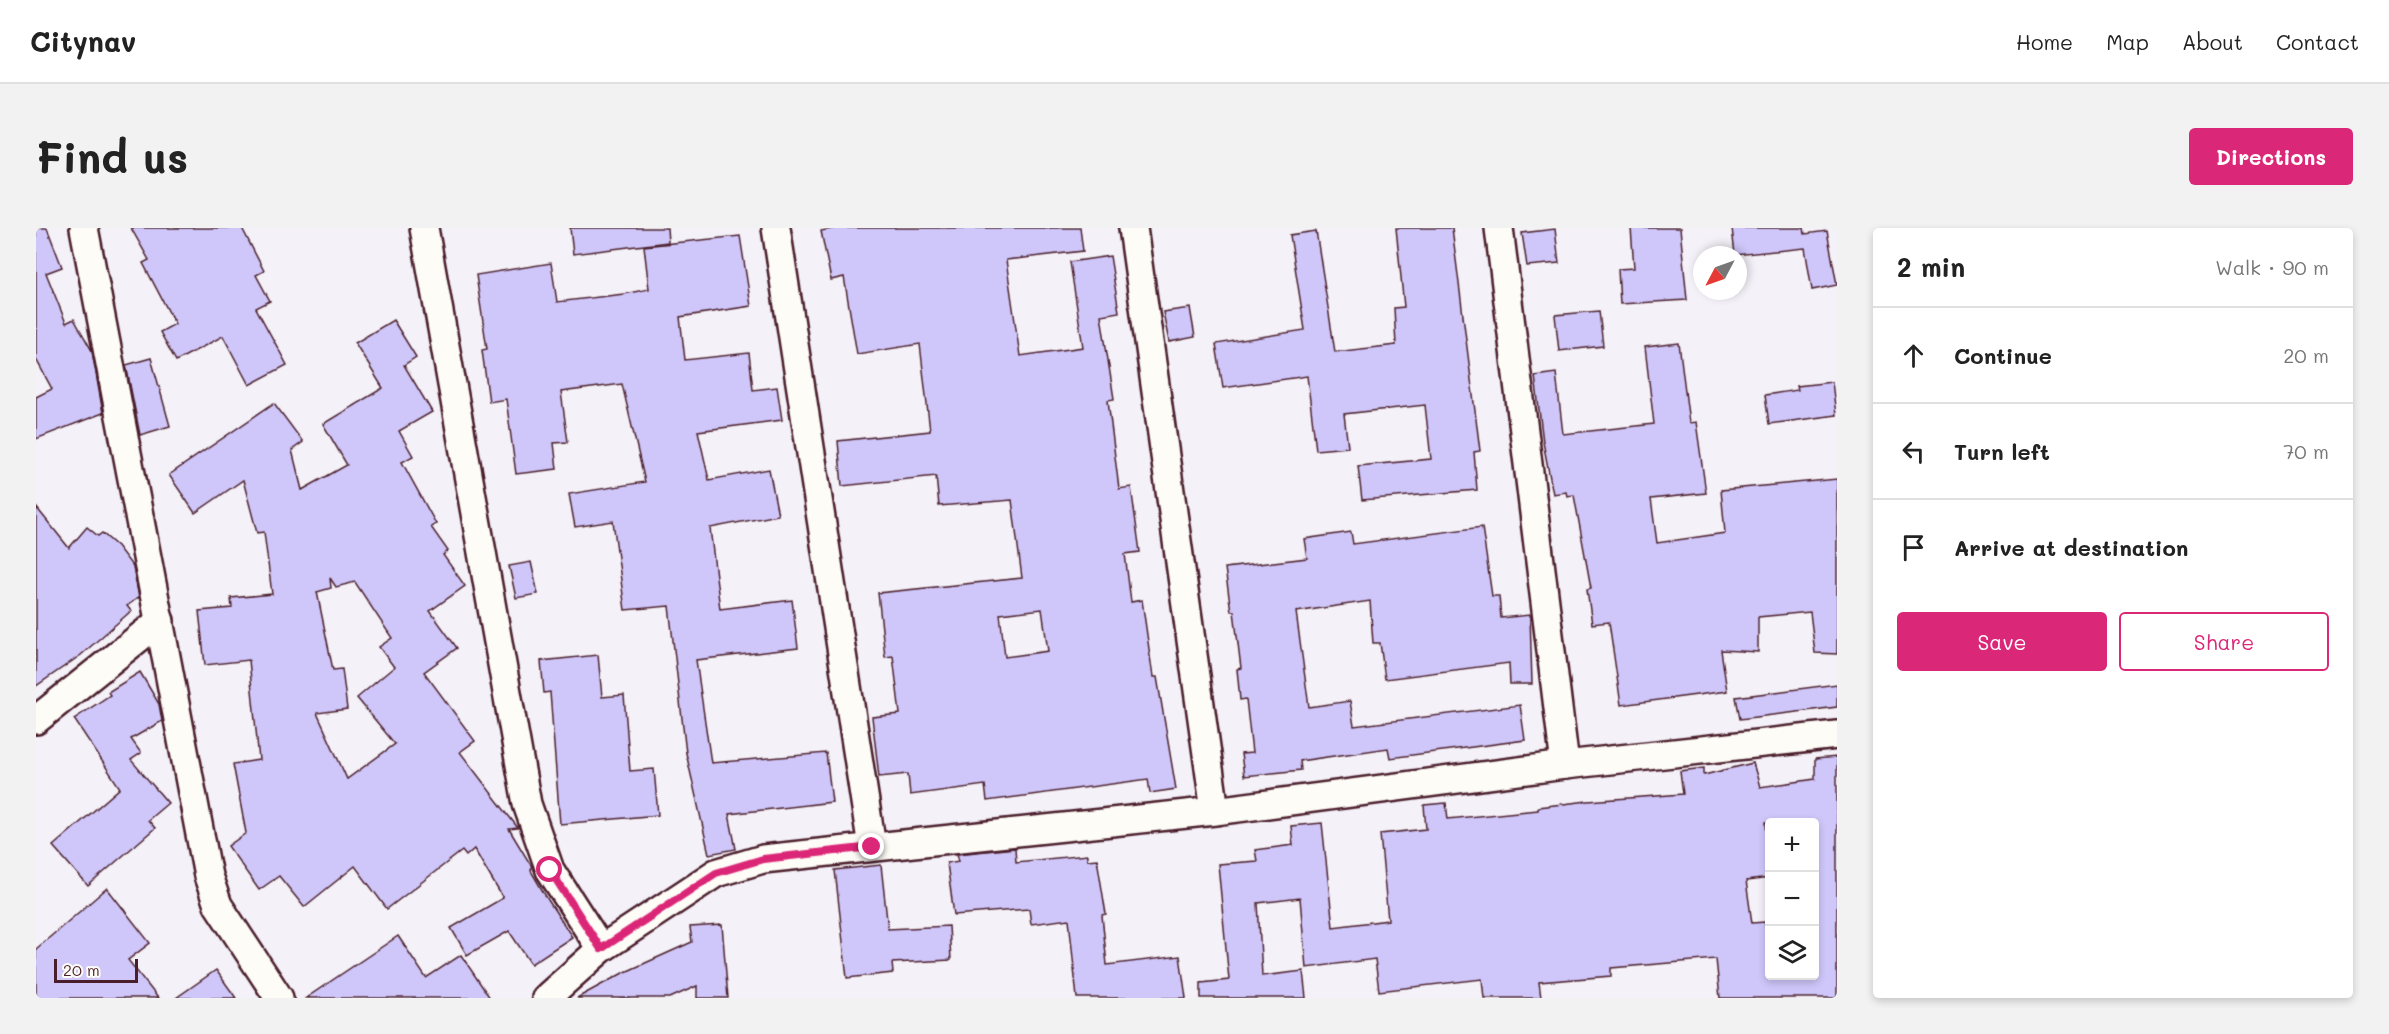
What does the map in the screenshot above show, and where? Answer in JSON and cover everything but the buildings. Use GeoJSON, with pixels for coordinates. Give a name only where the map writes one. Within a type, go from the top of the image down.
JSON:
{"type":"FeatureCollection","features":[{"type":"Feature","properties":{"kind":"street"},"geometry":{"type":"LineString","coordinates":[[84,228],[208,876],[218,905],[279,998]]}},
{"type":"Feature","properties":{"kind":"street"},"geometry":{"type":"LineString","coordinates":[[424,228],[527,804],[550,870],[601,949]]}},
{"type":"Feature","properties":{"kind":"street"},"geometry":{"type":"LineString","coordinates":[[776,228],[872,847]]}},
{"type":"Feature","properties":{"kind":"street"},"geometry":{"type":"LineString","coordinates":[[1133,228],[1215,811]]}},
{"type":"Feature","properties":{"kind":"street"},"geometry":{"type":"LineString","coordinates":[[1499,228],[1565,765]]}},
{"type":"Feature","properties":{"kind":"street"},"geometry":{"type":"LineString","coordinates":[[36,720],[160,621]]}},
{"type":"Feature","properties":{"kind":"street"},"geometry":{"type":"LineString","coordinates":[[546,998],[601,949],[716,873],[763,859],[1215,811],[1565,765],[1837,735]]}},
{"type":"Feature","properties":{"kind":"route"},"geometry":{"type":"LineString","coordinates":[[550,870],[601,949],[716,873],[763,859],[872,847]]}}]}
